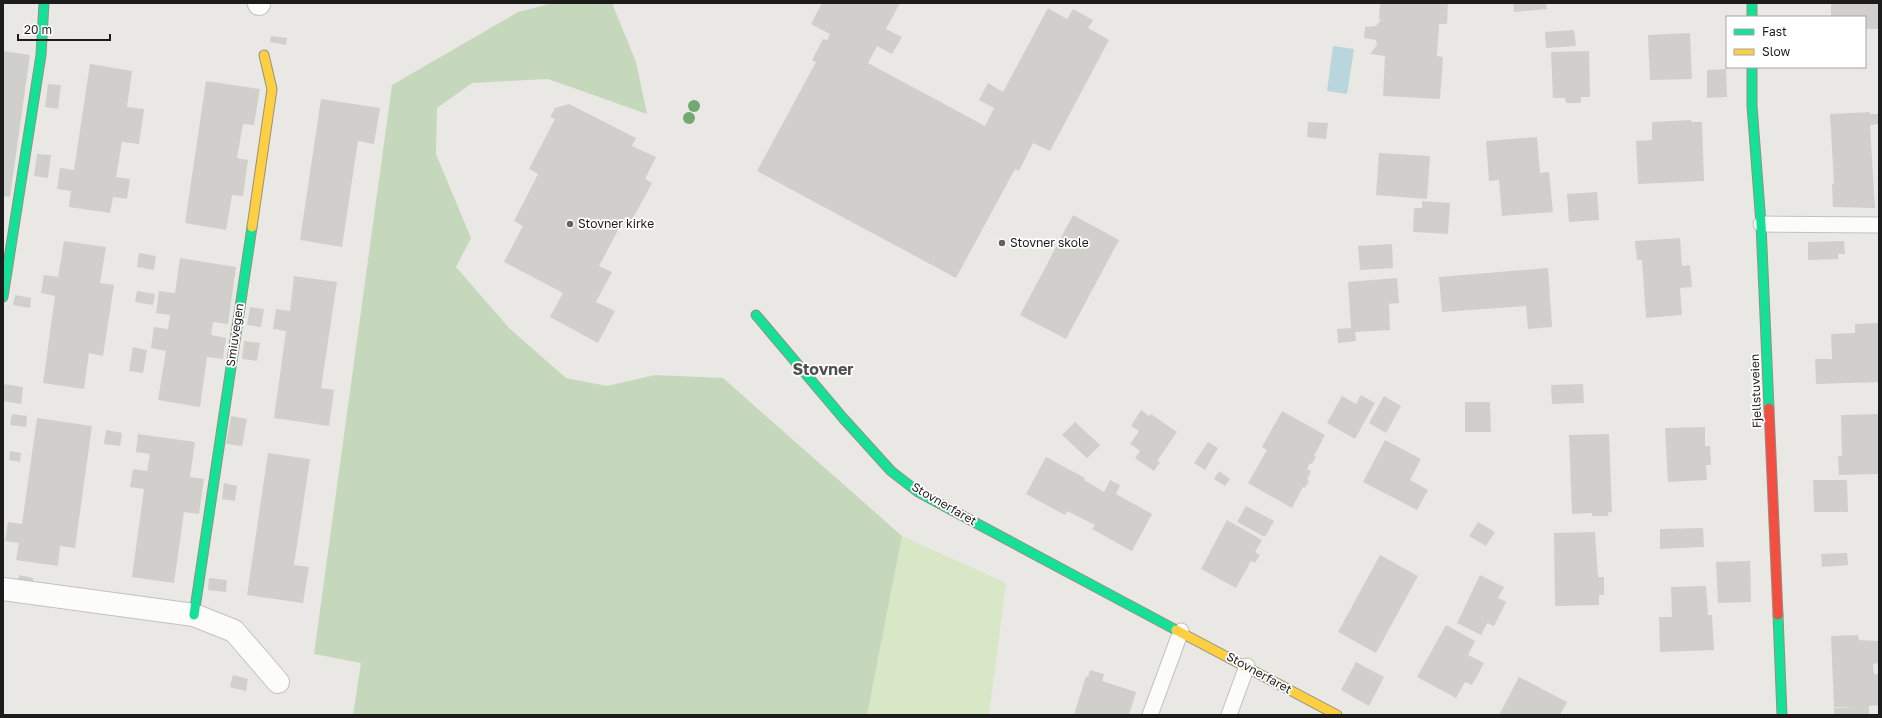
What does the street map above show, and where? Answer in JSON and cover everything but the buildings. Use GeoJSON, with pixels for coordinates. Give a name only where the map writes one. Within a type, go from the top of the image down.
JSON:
{"type":"FeatureCollection","features":[{"type":"Feature","properties":{"kind":"street"},"geometry":{"type":"LineString","coordinates":[[3,297],[41,55],[44,3]]}},
{"type":"Feature","properties":{"kind":"street"},"geometry":{"type":"LineString","coordinates":[[1752,3],[1752,16]]}},
{"type":"Feature","properties":{"kind":"street","name":"Smiuvegen"},"geometry":{"type":"LineString","coordinates":[[194,615],[272,89],[264,55]]}},
{"type":"Feature","properties":{"kind":"street","name":"Fjellstuveien"},"geometry":{"type":"LineString","coordinates":[[1752,68],[1752,106],[1761,224],[1782,715]]}},
{"type":"Feature","properties":{"kind":"street","name":"Stovnerfaret"},"geometry":{"type":"LineString","coordinates":[[756,315],[890,471],[918,492],[1337,715]]}},
{"type":"Feature","properties":{"kind":"street"},"geometry":{"type":"LineString","coordinates":[[3,589],[194,615],[234,631],[278,682]]}},
{"type":"Feature","properties":{"kind":"lane"},"geometry":{"type":"LineString","coordinates":[[1761,224],[1879,226]]}},
{"type":"Feature","properties":{"kind":"lane"},"geometry":{"type":"LineString","coordinates":[[1150,715],[1181,631]]}},
{"type":"Feature","properties":{"kind":"lane"},"geometry":{"type":"LineString","coordinates":[[1229,715],[1247,666]]}},
{"type":"Feature","properties":{"kind":"green space"},"geometry":{"type":"Polygon","coordinates":[[[553,3],[612,3],[636,62],[647,114],[548,79],[472,83],[437,108],[436,154],[471,238],[456,267],[509,328],[566,378],[607,386],[655,375],[723,378],[902,536],[867,715],[353,715],[361,663],[314,654],[392,85],[518,12],[553,3]]]}},
{"type":"Feature","properties":{"kind":"green space"},"geometry":{"type":"Polygon","coordinates":[[[902,536],[1006,583],[989,715],[867,715],[902,536]]]}},
{"type":"Feature","properties":{"kind":"water"},"geometry":{"type":"Polygon","coordinates":[[[1333,46],[1354,49],[1347,94],[1327,91],[1333,46]]]}},
{"type":"Feature","properties":{"kind":"traffic: fast"},"geometry":{"type":"LineString","coordinates":[[3,297],[41,55],[44,3]]}},
{"type":"Feature","properties":{"kind":"traffic: fast"},"geometry":{"type":"LineString","coordinates":[[1752,3],[1752,16]]}},
{"type":"Feature","properties":{"kind":"traffic: fast"},"geometry":{"type":"LineString","coordinates":[[1752,68],[1752,106],[1761,224],[1769,408]]}},
{"type":"Feature","properties":{"kind":"traffic: fast"},"geometry":{"type":"LineString","coordinates":[[194,615],[252,227]]}},
{"type":"Feature","properties":{"kind":"traffic: fast"},"geometry":{"type":"LineString","coordinates":[[756,315],[843,418],[891,471],[918,492],[1176,630]]}},
{"type":"Feature","properties":{"kind":"traffic: fast"},"geometry":{"type":"LineString","coordinates":[[1778,615],[1782,715]]}},
{"type":"Feature","properties":{"kind":"traffic: slow"},"geometry":{"type":"LineString","coordinates":[[252,227],[272,89],[264,55]]}},
{"type":"Feature","properties":{"kind":"traffic: slow"},"geometry":{"type":"LineString","coordinates":[[1176,630],[1337,715]]}},
{"type":"Feature","properties":{"kind":"traffic: jam"},"geometry":{"type":"LineString","coordinates":[[1769,408],[1778,615]]}},
{"type":"Feature","properties":{"kind":"place","name":"Stovner kirke"},"geometry":{"type":"Point","coordinates":[570,224]}},
{"type":"Feature","properties":{"kind":"place","name":"Stovner skole"},"geometry":{"type":"Point","coordinates":[1002,243]}},
{"type":"Feature","properties":{"kind":"district","name":"Stovner"},"geometry":{"type":"Point","coordinates":[823,369]}}]}
